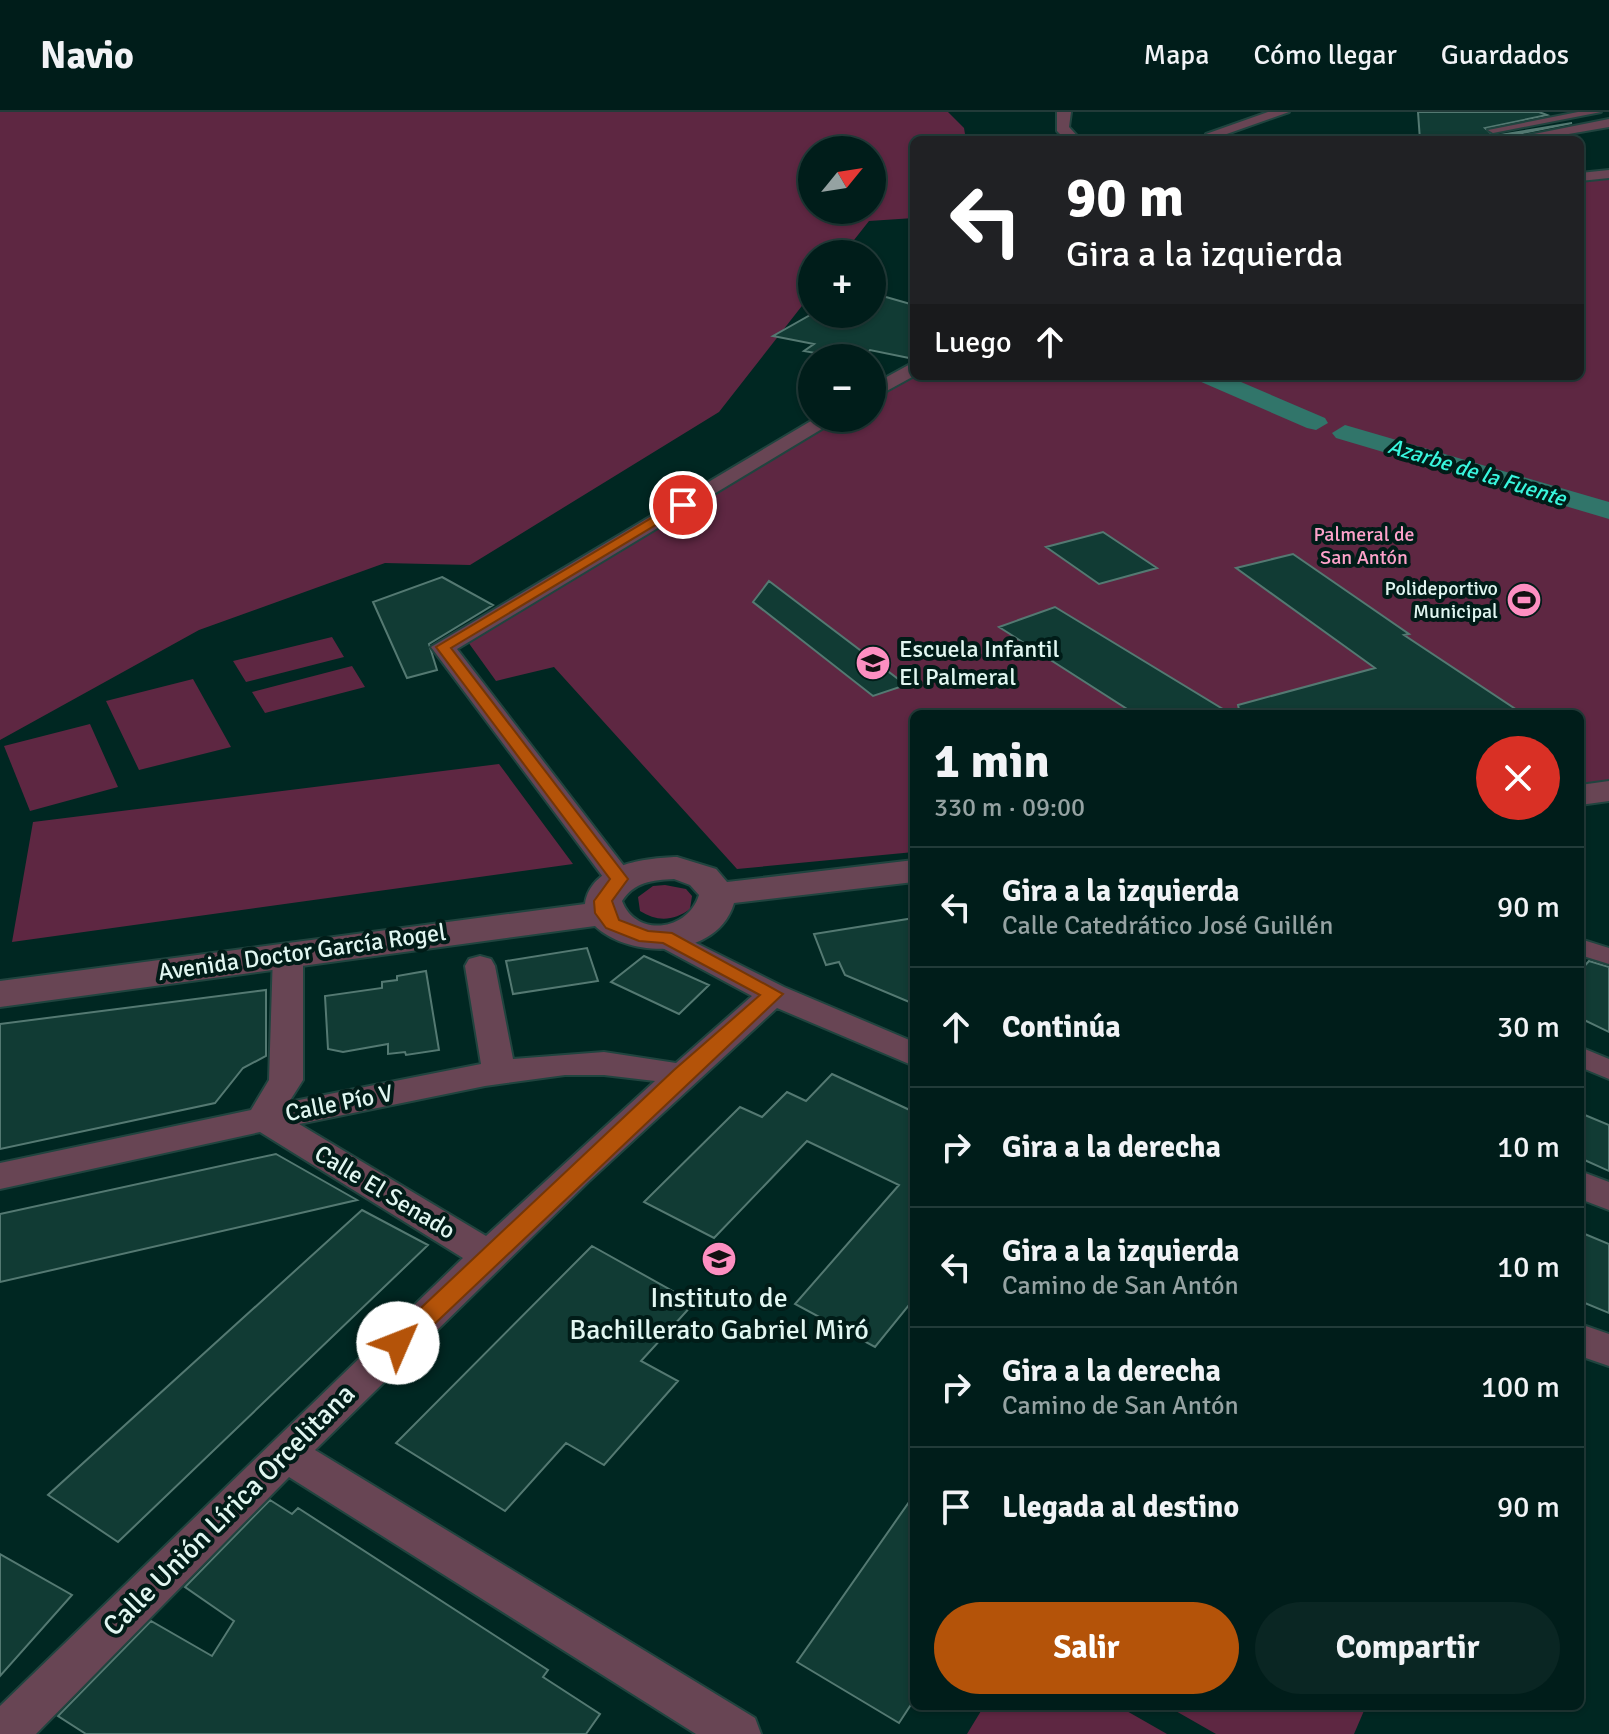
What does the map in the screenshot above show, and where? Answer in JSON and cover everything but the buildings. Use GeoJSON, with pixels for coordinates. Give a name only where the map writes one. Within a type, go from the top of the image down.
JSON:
{"type":"FeatureCollection","features":[{"type":"Feature","properties":{"kind":"street"},"geometry":{"type":"LineString","coordinates":[[1064,112],[1062,128],[1070,136]]}},
{"type":"Feature","properties":{"kind":"street"},"geometry":{"type":"LineString","coordinates":[[1214,136],[1213,134],[1266,114],[1282,112]]}},
{"type":"Feature","properties":{"kind":"street"},"geometry":{"type":"LineString","coordinates":[[1493,130],[1596,112]]}},
{"type":"Feature","properties":{"kind":"street"},"geometry":{"type":"LineString","coordinates":[[1560,119],[1609,131]]}},
{"type":"Feature","properties":{"kind":"street"},"geometry":{"type":"LineString","coordinates":[[1533,136],[1609,123]]}},
{"type":"Feature","properties":{"kind":"street"},"geometry":{"type":"LineString","coordinates":[[1584,142],[1609,138]]}},
{"type":"Feature","properties":{"kind":"street"},"geometry":{"type":"LineString","coordinates":[[1584,177],[1609,174]]}},
{"type":"Feature","properties":{"kind":"street"},"geometry":{"type":"LineString","coordinates":[[886,385],[910,370]]}},
{"type":"Feature","properties":{"kind":"street"},"geometry":{"type":"LineString","coordinates":[[612,896],[646,869],[677,868],[703,877],[718,894],[717,908],[707,921],[689,932],[666,937],[627,932],[612,924],[612,896],[443,647],[806,432]]}},
{"type":"Feature","properties":{"kind":"street"},"geometry":{"type":"LineString","coordinates":[[1584,794],[1609,791]]}},
{"type":"Feature","properties":{"kind":"street"},"geometry":{"type":"LineString","coordinates":[[718,894],[910,871]]}},
{"type":"Feature","properties":{"kind":"street","name":"Avenida Doctor García Rogel"},"geometry":{"type":"LineString","coordinates":[[0,994],[288,954],[612,896]]}},
{"type":"Feature","properties":{"kind":"street"},"geometry":{"type":"LineString","coordinates":[[666,937],[773,994],[910,1053]]}},
{"type":"Feature","properties":{"kind":"street"},"geometry":{"type":"LineString","coordinates":[[1584,948],[1609,956]]}},
{"type":"Feature","properties":{"kind":"street"},"geometry":{"type":"LineString","coordinates":[[263,1118],[286,1080],[288,954]]}},
{"type":"Feature","properties":{"kind":"street"},"geometry":{"type":"LineString","coordinates":[[480,966],[499,1072]]}},
{"type":"Feature","properties":{"kind":"street","name":"Calle Unión Lírica Orcelitana"},"geometry":{"type":"LineString","coordinates":[[4,1734],[285,1453],[489,1256],[681,1075],[773,994]]}},
{"type":"Feature","properties":{"kind":"street"},"geometry":{"type":"LineString","coordinates":[[1584,1058],[1609,1070]]}},
{"type":"Feature","properties":{"kind":"street","name":"Calle Pío V"},"geometry":{"type":"LineString","coordinates":[[0,1176],[263,1118],[499,1072],[576,1064],[645,1064],[681,1075]]}},
{"type":"Feature","properties":{"kind":"street","name":"Calle El Senado"},"geometry":{"type":"LineString","coordinates":[[263,1118],[489,1256]]}},
{"type":"Feature","properties":{"kind":"street"},"geometry":{"type":"LineString","coordinates":[[1584,1186],[1609,1197]]}},
{"type":"Feature","properties":{"kind":"street"},"geometry":{"type":"LineString","coordinates":[[1584,1341],[1609,1351]]}},
{"type":"Feature","properties":{"kind":"street"},"geometry":{"type":"LineString","coordinates":[[285,1453],[738,1734]]}},
{"type":"Feature","properties":{"kind":"green space"},"geometry":{"type":"Polygon","coordinates":[[[0,112],[948,112],[964,128],[965,136],[910,136],[910,218],[886,220],[886,136],[798,136],[798,224],[867,224],[854,240],[798,240],[798,311],[719,412],[470,565],[385,563],[199,630],[0,740],[0,112]]]}},
{"type":"Feature","properties":{"kind":"green space","name":"Palmeral de San Antón"},"geometry":{"type":"Polygon","coordinates":[[[1609,177],[1609,784],[1584,787],[1584,710],[910,710],[910,852],[737,869],[554,667],[496,681],[468,642],[817,432],[886,432],[886,391],[910,378],[1584,380],[1584,180],[1609,177]]]}},
{"type":"Feature","properties":{"kind":"green space"},"geometry":{"type":"Polygon","coordinates":[[[332,637],[344,657],[246,682],[233,661],[332,637]]]}},
{"type":"Feature","properties":{"kind":"green space"},"geometry":{"type":"Polygon","coordinates":[[[352,666],[365,687],[265,713],[252,692],[352,666]]]}},
{"type":"Feature","properties":{"kind":"green space"},"geometry":{"type":"Polygon","coordinates":[[[193,679],[231,747],[139,770],[106,701],[193,679]]]}},
{"type":"Feature","properties":{"kind":"green space"},"geometry":{"type":"Polygon","coordinates":[[[90,724],[118,787],[30,811],[4,746],[90,724]]]}},
{"type":"Feature","properties":{"kind":"green space"},"geometry":{"type":"Polygon","coordinates":[[[499,764],[573,864],[12,942],[33,822],[499,764]]]}},
{"type":"Feature","properties":{"kind":"green space"},"geometry":{"type":"Polygon","coordinates":[[[653,886],[686,889],[692,896],[690,909],[665,919],[640,911],[638,897],[653,886]]]}},
{"type":"Feature","properties":{"kind":"green space"},"geometry":{"type":"Polygon","coordinates":[[[982,1710],[1125,1710],[1167,1734],[967,1734],[982,1710]]]}},
{"type":"Feature","properties":{"kind":"green space"},"geometry":{"type":"Polygon","coordinates":[[[1174,1710],[1364,1710],[1354,1734],[1216,1734],[1174,1710]]]}},
{"type":"Feature","properties":{"kind":"waterway","name":"Azarbe de la Fuente"},"geometry":{"type":"LineString","coordinates":[[1216,380],[1316,423]]}},
{"type":"Feature","properties":{"kind":"waterway","name":"Azarbe de la Fuente"},"geometry":{"type":"LineString","coordinates":[[1345,433],[1609,511]]}},
{"type":"Feature","properties":{"kind":"place","name":"Polideportivo Municipal"},"geometry":{"type":"Point","coordinates":[1524,600]}},
{"type":"Feature","properties":{"kind":"place","name":"Escuela Infantil El Palmeral"},"geometry":{"type":"Point","coordinates":[873,663]}},
{"type":"Feature","properties":{"kind":"place","name":"Instituto de Bachillerato Gabriel Miró"},"geometry":{"type":"Point","coordinates":[719,1259]}},
{"type":"Feature","properties":{"kind":"route"},"geometry":{"type":"LineString","coordinates":[[398,1343],[681,1075],[773,994],[666,937],[645,937],[612,924],[604,913],[603,901],[608,889],[619,879],[443,647],[683,505]]}}]}
